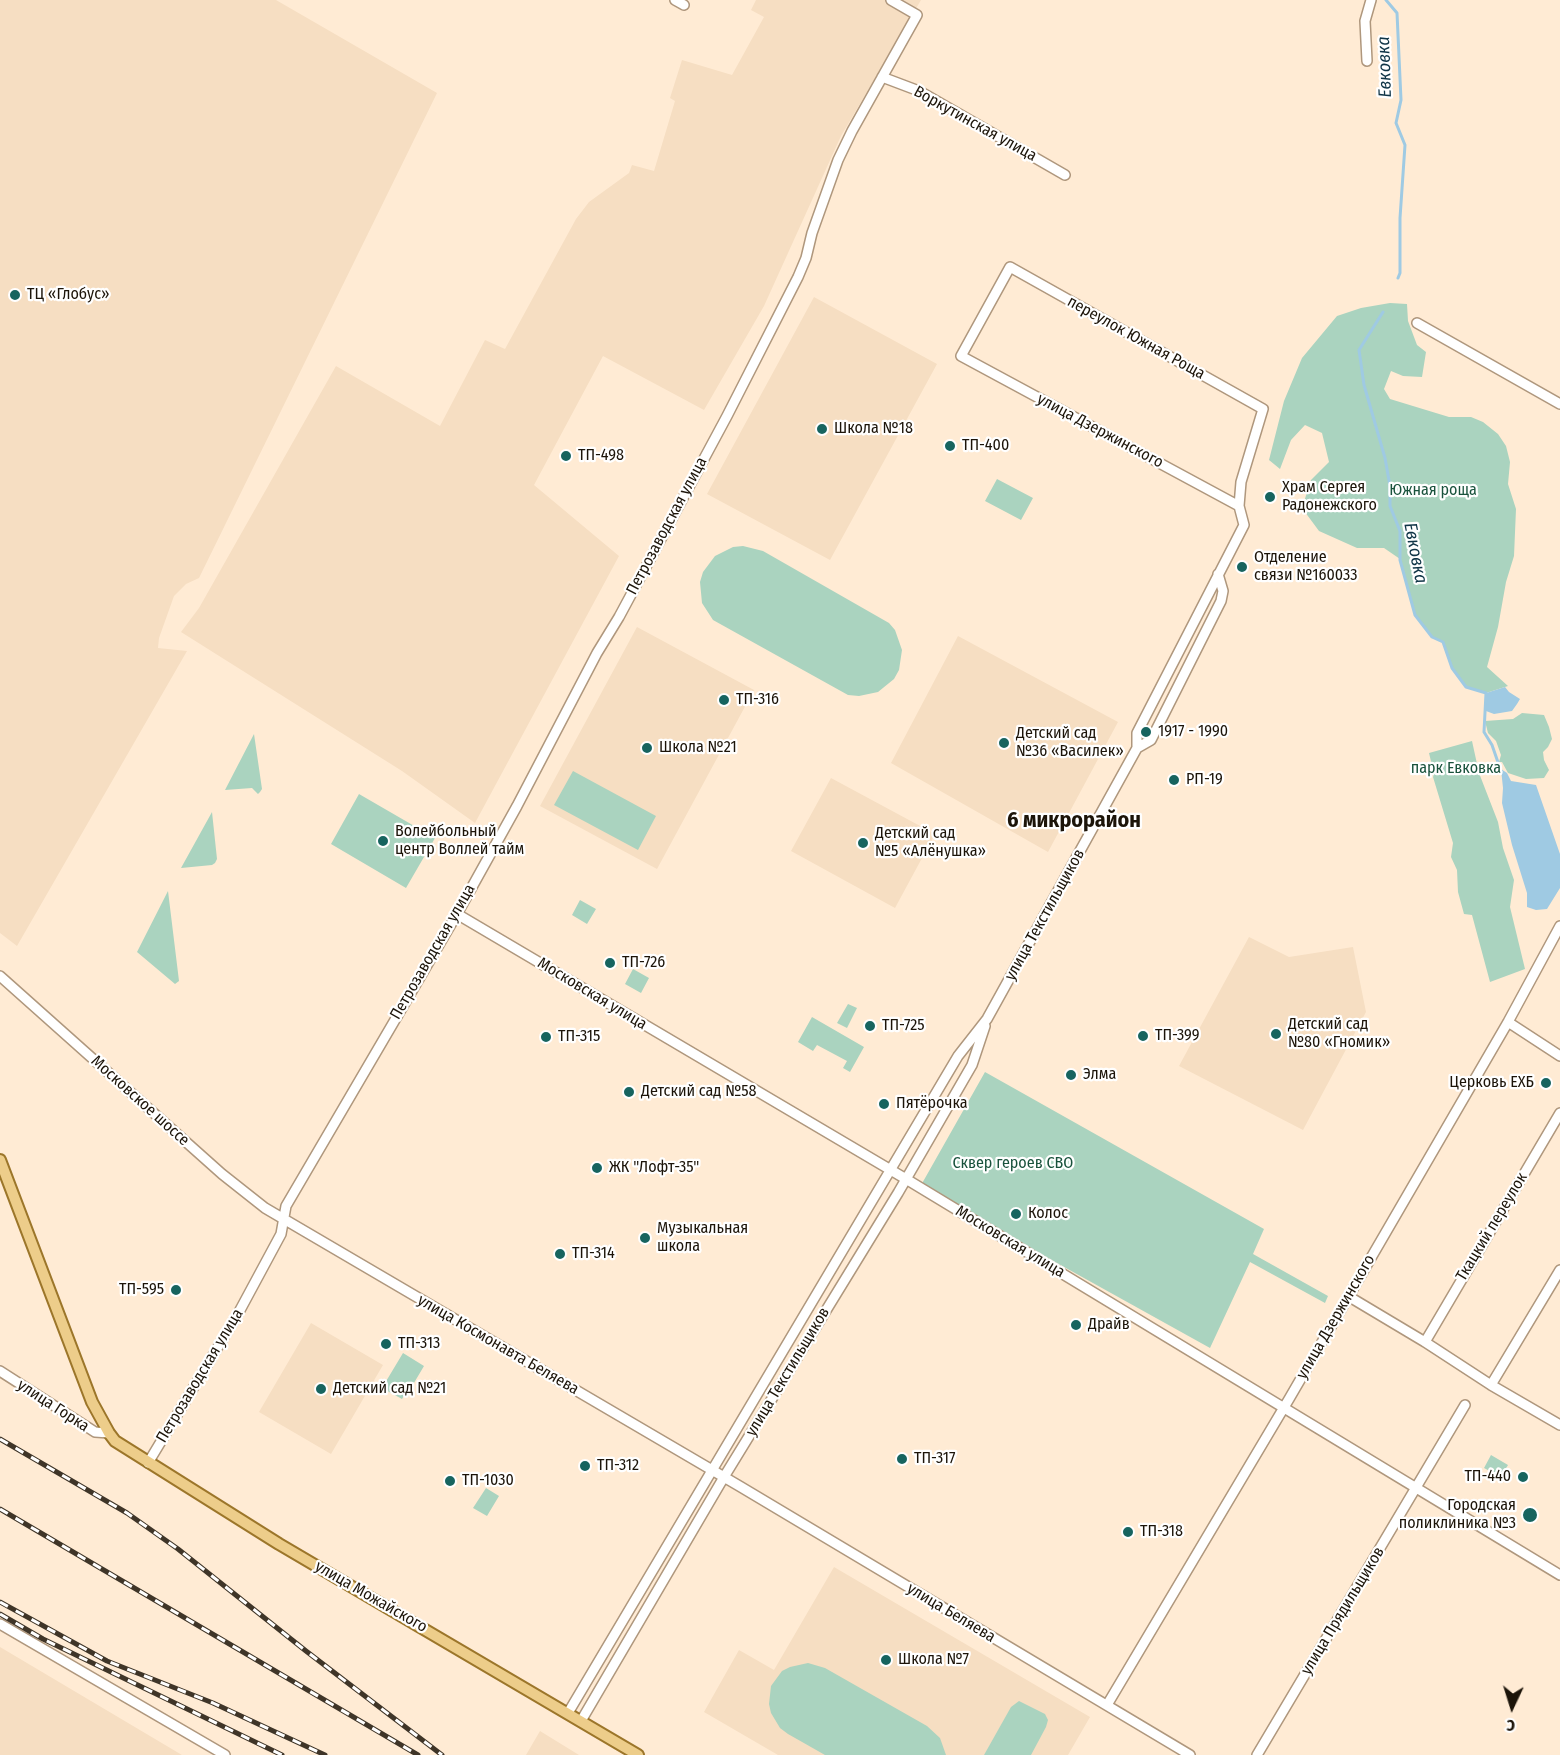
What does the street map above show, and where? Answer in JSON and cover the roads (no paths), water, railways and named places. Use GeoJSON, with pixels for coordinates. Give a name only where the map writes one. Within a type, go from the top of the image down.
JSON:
{"type":"FeatureCollection","features":[{"type":"Feature","properties":{"kind":"main road"},"geometry":{"type":"LineString","coordinates":[[0,1160],[92,1402],[109,1433]]}},
{"type":"Feature","properties":{"kind":"main road","name":"улица Можайского"},"geometry":{"type":"LineString","coordinates":[[109,1433],[123,1447],[279,1544],[638,1755]]}},
{"type":"Feature","properties":{"kind":"street","name":"Петрозаводская улица"},"geometry":{"type":"LineString","coordinates":[[148,1463],[239,1312],[281,1234],[289,1200],[457,914],[727,416],[798,278],[838,160],[917,15],[891,0]]}},
{"type":"Feature","properties":{"kind":"street"},"geometry":{"type":"LineString","coordinates":[[1367,61],[1365,21],[1371,0]]}},
{"type":"Feature","properties":{"kind":"street","name":"Воркутинская улица"},"geometry":{"type":"LineString","coordinates":[[882,77],[919,91],[1065,175]]}},
{"type":"Feature","properties":{"kind":"street","name":"переулок Южная Роща"},"geometry":{"type":"LineString","coordinates":[[961,356],[1010,267],[1263,409],[1241,482],[1239,506]]}},
{"type":"Feature","properties":{"kind":"street"},"geometry":{"type":"LineString","coordinates":[[1417,323],[1560,404]]}},
{"type":"Feature","properties":{"kind":"street","name":"улица Дзержинского"},"geometry":{"type":"LineString","coordinates":[[961,356],[1239,506]]}},
{"type":"Feature","properties":{"kind":"street","name":"улица Текстильщиков"},"geometry":{"type":"LineString","coordinates":[[568,1713],[958,1056],[987,1019],[1137,748],[1137,733],[1244,525],[1239,506]]}},
{"type":"Feature","properties":{"kind":"street","name":"улица Текстильщиков"},"geometry":{"type":"LineString","coordinates":[[1137,748],[1151,740],[1221,601],[1222,582],[1218,574]]}},
{"type":"Feature","properties":{"kind":"street","name":"Московская улица"},"geometry":{"type":"LineString","coordinates":[[457,914],[906,1179],[1560,1575]]}},
{"type":"Feature","properties":{"kind":"street","name":"улица Дзержинского"},"geometry":{"type":"LineString","coordinates":[[1107,1705],[1284,1409],[1508,1022],[1560,926]]}},
{"type":"Feature","properties":{"kind":"street","name":"Московское шоссе"},"geometry":{"type":"LineString","coordinates":[[0,976],[222,1174],[284,1220]]}},
{"type":"Feature","properties":{"kind":"street","name":"улица Текстильщиков"},"geometry":{"type":"LineString","coordinates":[[581,1721],[724,1477],[906,1179],[972,1065],[987,1019]]}},
{"type":"Feature","properties":{"kind":"street"},"geometry":{"type":"LineString","coordinates":[[1508,1022],[1560,1056]]}},
{"type":"Feature","properties":{"kind":"street"},"geometry":{"type":"LineString","coordinates":[[958,1056],[972,1065]]}},
{"type":"Feature","properties":{"kind":"street","name":"Ткацкий переулок"},"geometry":{"type":"LineString","coordinates":[[1425,1342],[1560,1113]]}},
{"type":"Feature","properties":{"kind":"street","name":"улица Космонавта Беляева"},"geometry":{"type":"LineString","coordinates":[[284,1220],[712,1470]]}},
{"type":"Feature","properties":{"kind":"street"},"geometry":{"type":"LineString","coordinates":[[1491,1385],[1560,1270]]}},
{"type":"Feature","properties":{"kind":"street"},"geometry":{"type":"LineString","coordinates":[[1348,1296],[1560,1425]]}},
{"type":"Feature","properties":{"kind":"street","name":"улица Горка"},"geometry":{"type":"LineString","coordinates":[[0,1371],[95,1432],[109,1433]]}},
{"type":"Feature","properties":{"kind":"street","name":"улица Прядильщиков"},"geometry":{"type":"LineString","coordinates":[[1257,1755],[1465,1405]]}},
{"type":"Feature","properties":{"kind":"street","name":"улица Беляева"},"geometry":{"type":"LineString","coordinates":[[712,1470],[1190,1755]]}},
{"type":"Feature","properties":{"kind":"street"},"geometry":{"type":"LineString","coordinates":[[0,1624],[225,1755]]}},
{"type":"Feature","properties":{"kind":"water"},"geometry":{"type":"Polygon","coordinates":[[[1505,687],[1520,699],[1512,711],[1494,714],[1486,711],[1486,693],[1505,687]]]}},
{"type":"Feature","properties":{"kind":"water"},"geometry":{"type":"Polygon","coordinates":[[[1501,769],[1507,773],[1511,781],[1536,785],[1560,854],[1560,888],[1547,909],[1536,910],[1527,907],[1527,893],[1502,803],[1501,769]]]}},
{"type":"Feature","properties":{"kind":"waterway","name":"Евковка"},"geometry":{"type":"LineString","coordinates":[[1386,0],[1397,13],[1401,100],[1396,123],[1405,145],[1398,278]]}},
{"type":"Feature","properties":{"kind":"waterway","name":"Евковка"},"geometry":{"type":"LineString","coordinates":[[1383,312],[1359,350],[1364,385],[1385,458],[1390,486],[1390,506],[1400,531],[1400,560],[1415,615],[1432,637],[1443,642],[1452,668],[1466,687],[1486,693],[1484,732],[1492,745],[1501,771]]}},
{"type":"Feature","properties":{"kind":"railway"},"geometry":{"type":"LineString","coordinates":[[0,1439],[127,1513],[178,1549],[442,1755]]}},
{"type":"Feature","properties":{"kind":"railway"},"geometry":{"type":"LineString","coordinates":[[0,1509],[418,1755]]}},
{"type":"Feature","properties":{"kind":"railway"},"geometry":{"type":"LineString","coordinates":[[0,1602],[107,1661],[213,1703],[325,1755]]}},
{"type":"Feature","properties":{"kind":"railway"},"geometry":{"type":"LineString","coordinates":[[0,1614],[43,1639],[282,1755]]}},
{"type":"Feature","properties":{"kind":"place","name":"ТЦ «Глобус»"},"geometry":{"type":"Point","coordinates":[15,295]}},
{"type":"Feature","properties":{"kind":"place","name":"Школа №18"},"geometry":{"type":"Point","coordinates":[822,429]}},
{"type":"Feature","properties":{"kind":"place","name":"ТП-400"},"geometry":{"type":"Point","coordinates":[950,446]}},
{"type":"Feature","properties":{"kind":"place","name":"ТП-498"},"geometry":{"type":"Point","coordinates":[566,456]}},
{"type":"Feature","properties":{"kind":"place","name":"Храм Сергея Радонежского"},"geometry":{"type":"Point","coordinates":[1270,497]}},
{"type":"Feature","properties":{"kind":"place","name":"Отделение связи №160033"},"geometry":{"type":"Point","coordinates":[1242,567]}},
{"type":"Feature","properties":{"kind":"place","name":"ТП-316"},"geometry":{"type":"Point","coordinates":[724,700]}},
{"type":"Feature","properties":{"kind":"place","name":"1917 - 1990"},"geometry":{"type":"Point","coordinates":[1146,732]}},
{"type":"Feature","properties":{"kind":"place","name":"Детский сад №36 «Василек»"},"geometry":{"type":"Point","coordinates":[1004,743]}},
{"type":"Feature","properties":{"kind":"place","name":"Школа №21"},"geometry":{"type":"Point","coordinates":[647,748]}},
{"type":"Feature","properties":{"kind":"place","name":"РП-19"},"geometry":{"type":"Point","coordinates":[1174,780]}},
{"type":"Feature","properties":{"kind":"place","name":"Волейбольный центр Воллей тайм"},"geometry":{"type":"Point","coordinates":[383,841]}},
{"type":"Feature","properties":{"kind":"place","name":"Детский сад №5 «Алёнушка»"},"geometry":{"type":"Point","coordinates":[863,843]}},
{"type":"Feature","properties":{"kind":"place","name":"ТП-726"},"geometry":{"type":"Point","coordinates":[610,963]}},
{"type":"Feature","properties":{"kind":"place","name":"ТП-725"},"geometry":{"type":"Point","coordinates":[870,1026]}},
{"type":"Feature","properties":{"kind":"place","name":"Детский сад №80 «Гномик»"},"geometry":{"type":"Point","coordinates":[1276,1034]}},
{"type":"Feature","properties":{"kind":"place","name":"ТП-399"},"geometry":{"type":"Point","coordinates":[1143,1036]}},
{"type":"Feature","properties":{"kind":"place","name":"ТП-315"},"geometry":{"type":"Point","coordinates":[546,1037]}},
{"type":"Feature","properties":{"kind":"place","name":"Элма"},"geometry":{"type":"Point","coordinates":[1071,1075]}},
{"type":"Feature","properties":{"kind":"place","name":"Церковь ЕХБ"},"geometry":{"type":"Point","coordinates":[1546,1083]}},
{"type":"Feature","properties":{"kind":"place","name":"Детский сад №58"},"geometry":{"type":"Point","coordinates":[629,1092]}},
{"type":"Feature","properties":{"kind":"place","name":"Пятёрочка"},"geometry":{"type":"Point","coordinates":[884,1104]}},
{"type":"Feature","properties":{"kind":"place","name":"ЖК \"Лофт-35\""},"geometry":{"type":"Point","coordinates":[597,1168]}},
{"type":"Feature","properties":{"kind":"place","name":"Колос"},"geometry":{"type":"Point","coordinates":[1016,1214]}},
{"type":"Feature","properties":{"kind":"place","name":"Музыкальная школа"},"geometry":{"type":"Point","coordinates":[645,1238]}},
{"type":"Feature","properties":{"kind":"place","name":"ТП-314"},"geometry":{"type":"Point","coordinates":[560,1254]}},
{"type":"Feature","properties":{"kind":"place","name":"ТП-595"},"geometry":{"type":"Point","coordinates":[176,1290]}},
{"type":"Feature","properties":{"kind":"place","name":"Драйв"},"geometry":{"type":"Point","coordinates":[1076,1325]}},
{"type":"Feature","properties":{"kind":"place","name":"ТП-313"},"geometry":{"type":"Point","coordinates":[386,1344]}},
{"type":"Feature","properties":{"kind":"place","name":"Детский сад №21"},"geometry":{"type":"Point","coordinates":[321,1389]}},
{"type":"Feature","properties":{"kind":"place","name":"ТП-317"},"geometry":{"type":"Point","coordinates":[902,1459]}},
{"type":"Feature","properties":{"kind":"place","name":"ТП-312"},"geometry":{"type":"Point","coordinates":[585,1466]}},
{"type":"Feature","properties":{"kind":"place","name":"ТП-440"},"geometry":{"type":"Point","coordinates":[1523,1477]}},
{"type":"Feature","properties":{"kind":"place","name":"ТП-1030"},"geometry":{"type":"Point","coordinates":[450,1481]}},
{"type":"Feature","properties":{"kind":"place","name":"Городская поликлиника №3"},"geometry":{"type":"Point","coordinates":[1530,1515]}},
{"type":"Feature","properties":{"kind":"place","name":"ТП-318"},"geometry":{"type":"Point","coordinates":[1128,1532]}},
{"type":"Feature","properties":{"kind":"place","name":"Школа №7"},"geometry":{"type":"Point","coordinates":[886,1660]}},
{"type":"Feature","properties":{"kind":"district","name":"6 микрорайон"},"geometry":{"type":"Point","coordinates":[1074,821]}},
{"type":"Feature","properties":{"kind":"park label","name":"Южная роща"},"geometry":{"type":"Point","coordinates":[1433,491]}},
{"type":"Feature","properties":{"kind":"park label","name":"парк Евковка"},"geometry":{"type":"Point","coordinates":[1456,769]}},
{"type":"Feature","properties":{"kind":"park label","name":"Сквер героев СВО"},"geometry":{"type":"Point","coordinates":[1013,1164]}}]}
